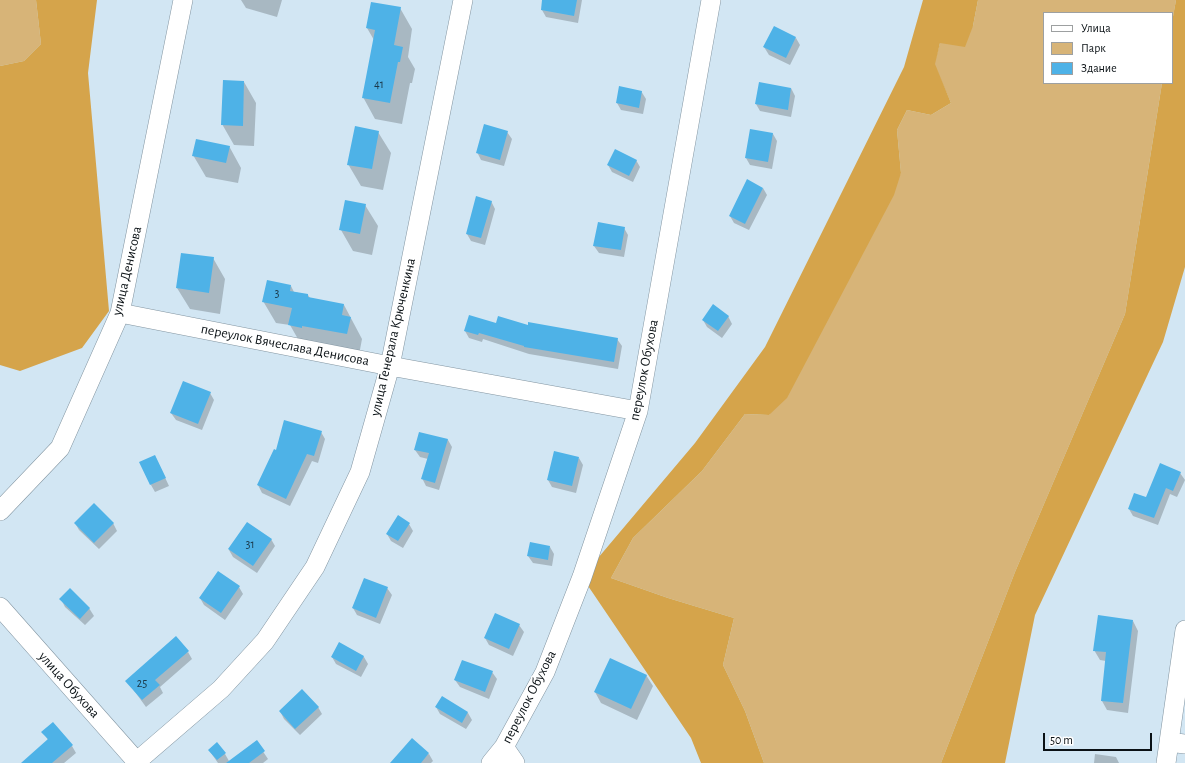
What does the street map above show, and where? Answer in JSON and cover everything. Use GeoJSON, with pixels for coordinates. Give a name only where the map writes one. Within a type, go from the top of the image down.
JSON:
{"type":"FeatureCollection","features":[{"type":"Feature","properties":{"kind":"street","name":"улица Денисова"},"geometry":{"type":"LineString","coordinates":[[0,511],[60,448],[120,313],[183,0]]}},
{"type":"Feature","properties":{"kind":"street","name":"улица Генерала Крюченкина"},"geometry":{"type":"LineString","coordinates":[[137,763],[220,690],[265,641],[315,567],[360,472],[390,366],[463,0]]}},
{"type":"Feature","properties":{"kind":"street","name":"переулок Обухова"},"geometry":{"type":"LineString","coordinates":[[491,763],[504,747],[545,672],[582,577],[638,411],[711,0]]}},
{"type":"Feature","properties":{"kind":"street","name":"переулок Вячеслава Денисова"},"geometry":{"type":"LineString","coordinates":[[120,313],[390,366],[638,411]]}},
{"type":"Feature","properties":{"kind":"street","name":"улица Обухова"},"geometry":{"type":"LineString","coordinates":[[0,607],[137,763]]}},
{"type":"Feature","properties":{"kind":"street"},"geometry":{"type":"LineString","coordinates":[[1166,763],[1177,743],[1185,630]]}},
{"type":"Feature","properties":{"kind":"street"},"geometry":{"type":"LineString","coordinates":[[504,747],[515,763]]}},
{"type":"Feature","properties":{"kind":"green space"},"geometry":{"type":"Polygon","coordinates":[[[0,0],[36,0],[41,44],[24,61],[0,66],[0,0]]]}},
{"type":"Feature","properties":{"kind":"green space"},"geometry":{"type":"Polygon","coordinates":[[[978,0],[1176,0],[1173,16],[1173,12],[1043,12],[1043,84],[1162,84],[1125,314],[1015,572],[941,763],[764,763],[745,711],[723,665],[734,618],[668,598],[611,578],[633,538],[702,471],[745,414],[769,415],[901,173],[897,130],[907,110],[931,115],[951,103],[934,64],[940,43],[973,26],[978,0]]]}},
{"type":"Feature","properties":{"kind":"shaded area"},"geometry":{"type":"Polygon","coordinates":[[[36,0],[97,0],[88,73],[109,311],[82,348],[20,371],[0,365],[0,66],[24,61],[41,44],[36,0]]]}},
{"type":"Feature","properties":{"kind":"shaded area"},"geometry":{"type":"Polygon","coordinates":[[[923,0],[978,0],[973,26],[965,47],[940,43],[935,64],[951,103],[931,115],[907,110],[897,130],[901,173],[894,195],[787,398],[769,415],[745,414],[702,471],[633,538],[611,578],[668,598],[734,618],[723,665],[745,711],[764,763],[701,763],[691,738],[582,577],[695,443],[765,347],[904,67],[923,0]]]}},
{"type":"Feature","properties":{"kind":"shaded area"},"geometry":{"type":"Polygon","coordinates":[[[1176,0],[1185,0],[1185,267],[1163,342],[1035,615],[1005,763],[941,763],[1015,572],[1125,314],[1162,84],[1173,84],[1173,16],[1176,0]]]}},
{"type":"Feature","properties":{"kind":"building"},"geometry":{"type":"Polygon","coordinates":[[[542,0],[577,0],[574,16],[541,10],[542,0]]]}},
{"type":"Feature","properties":{"kind":"building"},"geometry":{"type":"Polygon","coordinates":[[[371,2],[401,7],[394,45],[403,47],[400,62],[398,62],[390,103],[362,98],[375,30],[366,28],[371,2]]]}},
{"type":"Feature","properties":{"kind":"building"},"geometry":{"type":"Polygon","coordinates":[[[774,26],[796,37],[786,58],[763,47],[774,26]]]}},
{"type":"Feature","properties":{"kind":"building"},"geometry":{"type":"Polygon","coordinates":[[[223,80],[244,81],[243,126],[221,125],[223,80]]]}},
{"type":"Feature","properties":{"kind":"building"},"geometry":{"type":"Polygon","coordinates":[[[759,82],[791,88],[788,110],[755,104],[759,82]]]}},
{"type":"Feature","properties":{"kind":"building"},"geometry":{"type":"Polygon","coordinates":[[[619,86],[642,91],[639,108],[616,103],[619,86]]]}},
{"type":"Feature","properties":{"kind":"building"},"geometry":{"type":"Polygon","coordinates":[[[484,124],[508,131],[500,160],[476,153],[484,124]]]}},
{"type":"Feature","properties":{"kind":"building"},"geometry":{"type":"Polygon","coordinates":[[[355,126],[379,131],[372,169],[347,165],[355,126]]]}},
{"type":"Feature","properties":{"kind":"building"},"geometry":{"type":"Polygon","coordinates":[[[750,129],[773,133],[768,162],[745,158],[750,129]]]}},
{"type":"Feature","properties":{"kind":"building"},"geometry":{"type":"Polygon","coordinates":[[[196,139],[230,146],[226,163],[192,156],[196,139]]]}},
{"type":"Feature","properties":{"kind":"building"},"geometry":{"type":"Polygon","coordinates":[[[615,149],[637,160],[629,176],[607,165],[615,149]]]}},
{"type":"Feature","properties":{"kind":"building"},"geometry":{"type":"Polygon","coordinates":[[[747,179],[763,188],[745,224],[729,216],[747,179]]]}},
{"type":"Feature","properties":{"kind":"building"},"geometry":{"type":"Polygon","coordinates":[[[476,196],[492,201],[481,238],[466,234],[476,196]]]}},
{"type":"Feature","properties":{"kind":"building"},"geometry":{"type":"Polygon","coordinates":[[[345,200],[366,204],[360,234],[339,230],[345,200]]]}},
{"type":"Feature","properties":{"kind":"building"},"geometry":{"type":"Polygon","coordinates":[[[598,222],[625,227],[621,250],[593,246],[598,222]]]}},
{"type":"Feature","properties":{"kind":"building"},"geometry":{"type":"Polygon","coordinates":[[[181,253],[214,257],[209,293],[176,288],[181,253]]]}},
{"type":"Feature","properties":{"kind":"building"},"geometry":{"type":"Polygon","coordinates":[[[267,280],[291,285],[290,291],[308,294],[308,297],[344,304],[342,315],[351,317],[347,334],[288,325],[292,308],[262,302],[267,280]]]}},
{"type":"Feature","properties":{"kind":"building"},"geometry":{"type":"Polygon","coordinates":[[[713,304],[729,316],[718,331],[702,320],[713,304]]]}},
{"type":"Feature","properties":{"kind":"building"},"geometry":{"type":"Polygon","coordinates":[[[469,315],[496,323],[498,316],[528,325],[528,322],[618,338],[614,362],[524,347],[479,333],[478,335],[464,331],[469,315]]]}},
{"type":"Feature","properties":{"kind":"building"},"geometry":{"type":"Polygon","coordinates":[[[183,381],[211,392],[198,424],[170,413],[183,381]]]}},
{"type":"Feature","properties":{"kind":"building"},"geometry":{"type":"Polygon","coordinates":[[[284,420],[322,431],[314,456],[307,454],[286,499],[257,485],[274,449],[276,450],[284,420]]]}},
{"type":"Feature","properties":{"kind":"building"},"geometry":{"type":"Polygon","coordinates":[[[419,432],[448,439],[435,483],[421,479],[429,453],[414,450],[419,432]]]}},
{"type":"Feature","properties":{"kind":"building"},"geometry":{"type":"Polygon","coordinates":[[[554,451],[579,457],[572,486],[547,480],[554,451]]]}},
{"type":"Feature","properties":{"kind":"building"},"geometry":{"type":"Polygon","coordinates":[[[155,455],[166,478],[150,485],[139,462],[155,455]]]}},
{"type":"Feature","properties":{"kind":"building"},"geometry":{"type":"Polygon","coordinates":[[[1160,463],[1181,472],[1173,491],[1166,488],[1154,518],[1128,509],[1134,493],[1146,497],[1160,463]]]}},
{"type":"Feature","properties":{"kind":"building"},"geometry":{"type":"Polygon","coordinates":[[[94,503],[114,523],[94,543],[74,523],[94,503]]]}},
{"type":"Feature","properties":{"kind":"building"},"geometry":{"type":"Polygon","coordinates":[[[398,515],[410,523],[398,541],[386,534],[398,515]]]}},
{"type":"Feature","properties":{"kind":"building"},"geometry":{"type":"Polygon","coordinates":[[[247,522],[272,539],[253,566],[228,549],[247,522]]]}},
{"type":"Feature","properties":{"kind":"building"},"geometry":{"type":"Polygon","coordinates":[[[530,542],[550,546],[548,560],[527,556],[530,542]]]}},
{"type":"Feature","properties":{"kind":"building"},"geometry":{"type":"Polygon","coordinates":[[[218,571],[240,586],[221,613],[199,598],[218,571]]]}},
{"type":"Feature","properties":{"kind":"building"},"geometry":{"type":"Polygon","coordinates":[[[364,578],[388,587],[376,618],[352,608],[364,578]]]}},
{"type":"Feature","properties":{"kind":"building"},"geometry":{"type":"Polygon","coordinates":[[[70,588],[90,608],[80,619],[59,599],[70,588]]]}},
{"type":"Feature","properties":{"kind":"building"},"geometry":{"type":"Polygon","coordinates":[[[495,613],[520,624],[509,649],[484,638],[495,613]]]}},
{"type":"Feature","properties":{"kind":"building"},"geometry":{"type":"Polygon","coordinates":[[[1098,615],[1133,620],[1123,703],[1101,701],[1106,652],[1093,651],[1098,615]]]}},
{"type":"Feature","properties":{"kind":"building"},"geometry":{"type":"Polygon","coordinates":[[[176,636],[189,651],[155,680],[160,685],[142,700],[125,681],[176,636]]]}},
{"type":"Feature","properties":{"kind":"building"},"geometry":{"type":"Polygon","coordinates":[[[339,642],[364,656],[356,671],[331,657],[339,642]]]}},
{"type":"Feature","properties":{"kind":"building"},"geometry":{"type":"Polygon","coordinates":[[[610,658],[647,675],[631,709],[594,692],[610,658]]]}},
{"type":"Feature","properties":{"kind":"building"},"geometry":{"type":"Polygon","coordinates":[[[462,660],[493,671],[485,692],[454,680],[462,660]]]}},
{"type":"Feature","properties":{"kind":"building"},"geometry":{"type":"Polygon","coordinates":[[[302,689],[319,707],[295,729],[279,711],[302,689]]]}},
{"type":"Feature","properties":{"kind":"building"},"geometry":{"type":"Polygon","coordinates":[[[442,696],[468,712],[462,723],[435,707],[442,696]]]}},
{"type":"Feature","properties":{"kind":"building"},"geometry":{"type":"Polygon","coordinates":[[[53,722],[73,745],[52,763],[21,763],[48,739],[41,732],[53,722]]]}},
{"type":"Feature","properties":{"kind":"building"},"geometry":{"type":"Polygon","coordinates":[[[412,738],[429,753],[421,763],[390,763],[412,738]]]}},
{"type":"Feature","properties":{"kind":"building"},"geometry":{"type":"Polygon","coordinates":[[[257,740],[265,751],[249,763],[226,763],[257,740]]]}},
{"type":"Feature","properties":{"kind":"building"},"geometry":{"type":"Polygon","coordinates":[[[217,742],[226,753],[217,760],[208,750],[217,742]]]}}]}
